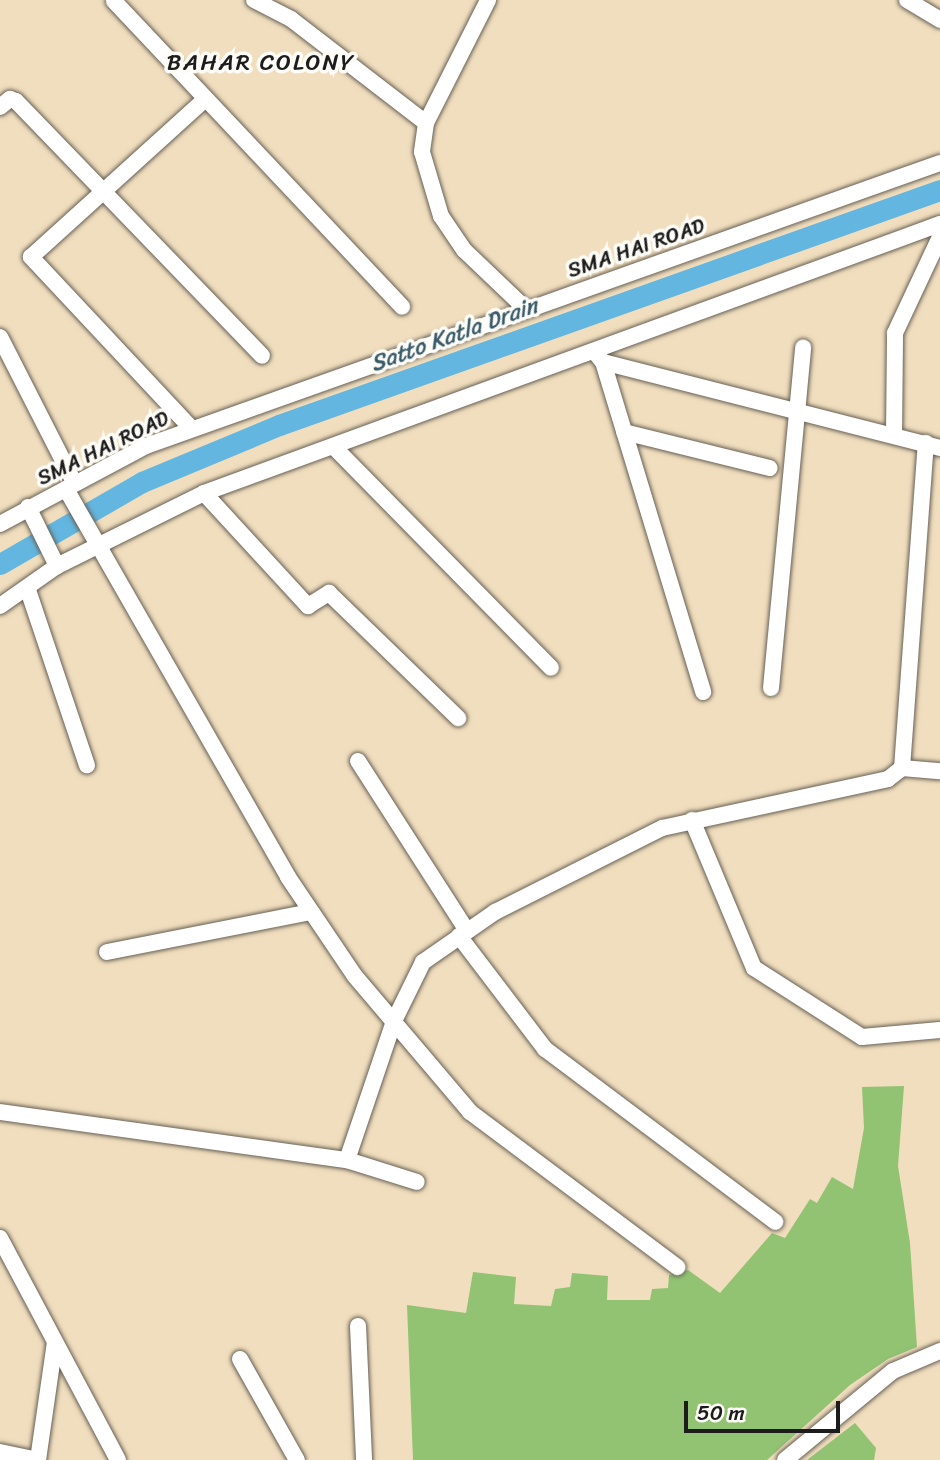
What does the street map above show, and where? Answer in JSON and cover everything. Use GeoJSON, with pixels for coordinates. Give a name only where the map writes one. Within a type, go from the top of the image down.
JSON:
{"type":"FeatureCollection","features":[{"type":"Feature","properties":{"kind":"street"},"geometry":{"type":"LineString","coordinates":[[254,0],[291,19],[426,123]]}},
{"type":"Feature","properties":{"kind":"street"},"geometry":{"type":"LineString","coordinates":[[488,0],[426,123],[422,152],[441,216],[464,250],[525,308]]}},
{"type":"Feature","properties":{"kind":"street"},"geometry":{"type":"LineString","coordinates":[[907,0],[940,20]]}},
{"type":"Feature","properties":{"kind":"street"},"geometry":{"type":"LineString","coordinates":[[114,1],[204,100],[402,307]]}},
{"type":"Feature","properties":{"kind":"street"},"geometry":{"type":"LineString","coordinates":[[0,107],[14,99],[262,356]]}},
{"type":"Feature","properties":{"kind":"street"},"geometry":{"type":"LineString","coordinates":[[192,429],[32,263],[32,253],[204,100]]}},
{"type":"Feature","properties":{"kind":"street","name":"SMA HAI ROAD"},"geometry":{"type":"LineString","coordinates":[[0,524],[31,514],[71,490],[192,429],[525,308],[940,166]]}},
{"type":"Feature","properties":{"kind":"street"},"geometry":{"type":"LineString","coordinates":[[0,606],[28,590],[57,566],[204,493],[599,357],[940,224]]}},
{"type":"Feature","properties":{"kind":"street"},"geometry":{"type":"LineString","coordinates":[[894,435],[895,334],[940,237]]}},
{"type":"Feature","properties":{"kind":"street"},"geometry":{"type":"LineString","coordinates":[[0,337],[92,529],[311,912],[354,975],[470,1112],[677,1267]]}},
{"type":"Feature","properties":{"kind":"street"},"geometry":{"type":"LineString","coordinates":[[771,688],[803,348]]}},
{"type":"Feature","properties":{"kind":"street"},"geometry":{"type":"LineString","coordinates":[[599,357],[933,446],[902,768]]}},
{"type":"Feature","properties":{"kind":"street"},"geometry":{"type":"LineString","coordinates":[[599,357],[702,692]]}},
{"type":"Feature","properties":{"kind":"street"},"geometry":{"type":"LineString","coordinates":[[624,432],[771,468]]}},
{"type":"Feature","properties":{"kind":"street"},"geometry":{"type":"LineString","coordinates":[[335,447],[551,668]]}},
{"type":"Feature","properties":{"kind":"street"},"geometry":{"type":"LineString","coordinates":[[204,493],[308,606],[329,593],[458,718]]}},
{"type":"Feature","properties":{"kind":"street"},"geometry":{"type":"LineString","coordinates":[[31,514],[57,566]]}},
{"type":"Feature","properties":{"kind":"street"},"geometry":{"type":"LineString","coordinates":[[28,590],[87,765]]}},
{"type":"Feature","properties":{"kind":"street"},"geometry":{"type":"LineString","coordinates":[[358,761],[463,934],[545,1049],[775,1223]]}},
{"type":"Feature","properties":{"kind":"street"},"geometry":{"type":"LineString","coordinates":[[347,1160],[394,1021],[423,962],[495,912],[650,834],[692,820],[888,779],[902,768],[940,771]]}},
{"type":"Feature","properties":{"kind":"street"},"geometry":{"type":"LineString","coordinates":[[692,820],[754,968],[862,1037],[940,1030]]}},
{"type":"Feature","properties":{"kind":"street"},"geometry":{"type":"LineString","coordinates":[[107,952],[311,912]]}},
{"type":"Feature","properties":{"kind":"street"},"geometry":{"type":"LineString","coordinates":[[0,1112],[347,1160],[417,1182]]}},
{"type":"Feature","properties":{"kind":"street"},"geometry":{"type":"LineString","coordinates":[[0,1238],[5,1256],[118,1460]]}},
{"type":"Feature","properties":{"kind":"street"},"geometry":{"type":"LineString","coordinates":[[358,1326],[364,1460]]}},
{"type":"Feature","properties":{"kind":"street"},"geometry":{"type":"LineString","coordinates":[[1,1455],[38,1460],[55,1342]]}},
{"type":"Feature","properties":{"kind":"street"},"geometry":{"type":"LineString","coordinates":[[785,1460],[893,1371],[940,1351]]}},
{"type":"Feature","properties":{"kind":"street"},"geometry":{"type":"LineString","coordinates":[[240,1359],[297,1460]]}},
{"type":"Feature","properties":{"kind":"green space"},"geometry":{"type":"Polygon","coordinates":[[[904,1086],[898,1166],[910,1243],[917,1347],[888,1359],[850,1385],[767,1460],[413,1460],[407,1305],[466,1313],[473,1272],[516,1277],[514,1304],[551,1306],[555,1289],[570,1287],[572,1273],[608,1276],[607,1300],[650,1300],[652,1289],[668,1288],[669,1275],[688,1270],[720,1293],[772,1233],[785,1238],[810,1199],[817,1203],[832,1177],[853,1189],[864,1128],[862,1087],[904,1086]]]}},
{"type":"Feature","properties":{"kind":"green space"},"geometry":{"type":"Polygon","coordinates":[[[855,1423],[876,1448],[874,1460],[807,1460],[855,1423]]]}},
{"type":"Feature","properties":{"kind":"waterway","name":"Satto Katla Drain"},"geometry":{"type":"LineString","coordinates":[[0,564],[142,482],[279,425],[940,190]]}},
{"type":"Feature","properties":{"kind":"district","name":"BAHAR COLONY"},"geometry":{"type":"Point","coordinates":[261,63]}}]}
